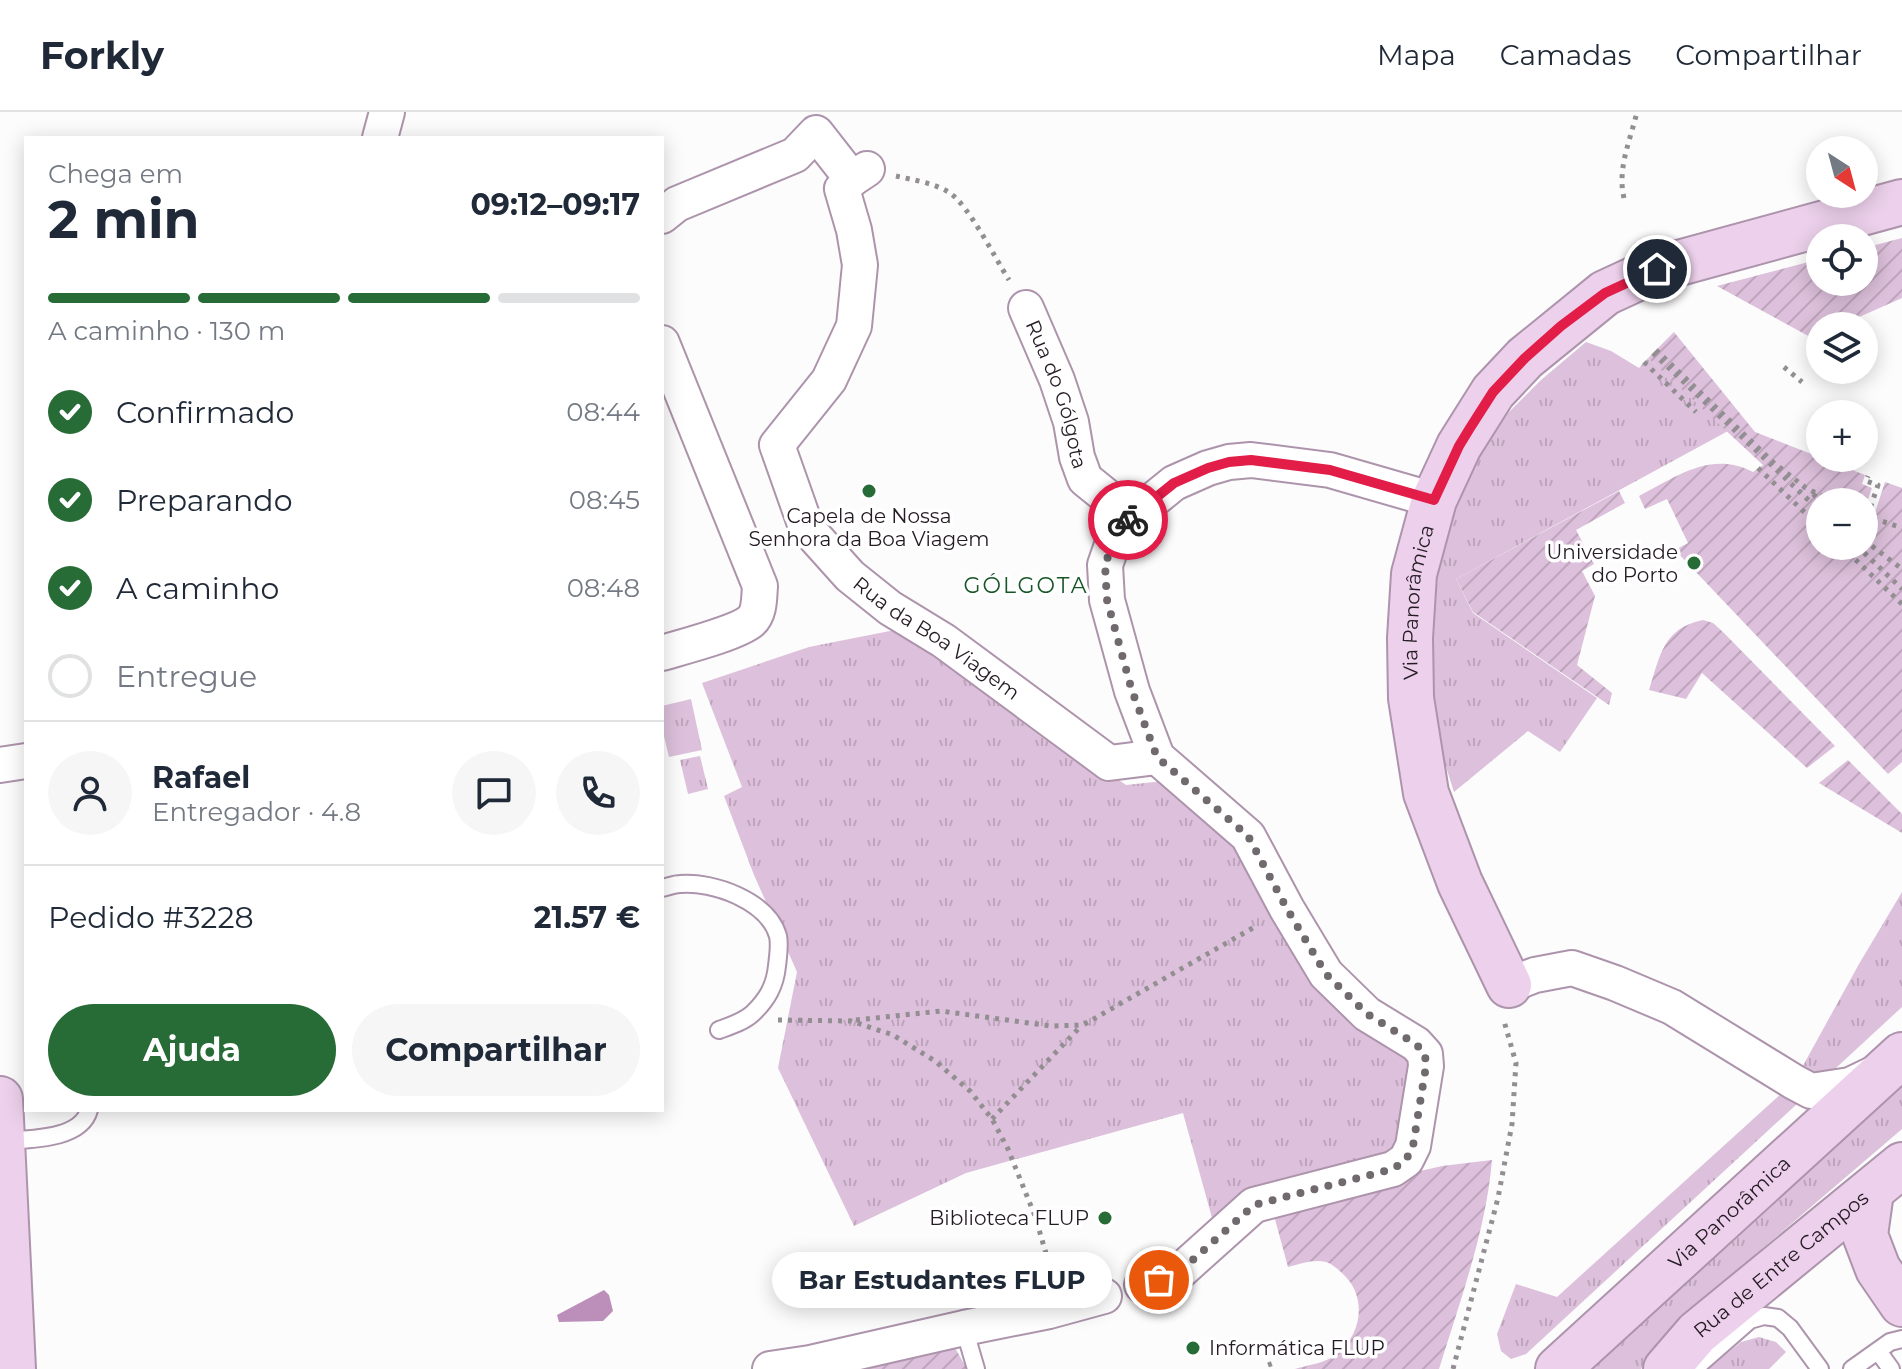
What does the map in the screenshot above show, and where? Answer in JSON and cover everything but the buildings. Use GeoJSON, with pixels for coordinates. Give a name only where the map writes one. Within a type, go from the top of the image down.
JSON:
{"type":"FeatureCollection","features":[{"type":"Feature","properties":{"kind":"street"},"geometry":{"type":"LineString","coordinates":[[381,136],[387,112]]}},
{"type":"Feature","properties":{"kind":"street"},"geometry":{"type":"LineString","coordinates":[[664,214],[677,204],[795,155],[823,122],[860,174]]}},
{"type":"Feature","properties":{"kind":"street","name":"Rua da Boa Viagem"},"geometry":{"type":"LineString","coordinates":[[860,174],[842,189],[860,265],[854,326],[829,380],[777,445],[806,527],[850,576],[890,608],[944,641],[1109,763],[1157,757]]}},
{"type":"Feature","properties":{"kind":"street","name":"Via Panorâmica"},"geometry":{"type":"LineString","coordinates":[[1506,1000],[1426,793],[1411,698],[1410,638],[1414,574],[1434,500],[1459,446],[1493,392],[1525,358],[1605,293],[1657,269],[1902,202]]}},
{"type":"Feature","properties":{"kind":"street","name":"Rua do Gólgota"},"geometry":{"type":"LineString","coordinates":[[1026,308],[1057,380],[1085,479],[1106,496],[1126,522]]}},
{"type":"Feature","properties":{"kind":"street"},"geometry":{"type":"LineString","coordinates":[[664,348],[760,586],[757,612],[751,621],[732,631],[664,652]]}},
{"type":"Feature","properties":{"kind":"street"},"geometry":{"type":"LineString","coordinates":[[1142,1285],[1176,1275],[1254,1205],[1393,1169],[1406,1160],[1413,1146],[1426,1066],[1425,1054],[1416,1044],[1367,1014],[1326,974],[1248,836],[1157,757],[1132,691],[1107,600],[1105,565],[1113,542],[1126,522],[1174,483],[1229,462],[1251,460],[1330,470],[1434,500]]}},
{"type":"Feature","properties":{"kind":"street"},"geometry":{"type":"LineString","coordinates":[[0,765],[24,761]]}},
{"type":"Feature","properties":{"kind":"street"},"geometry":{"type":"LineString","coordinates":[[1506,1000],[1535,975],[1572,968],[1672,1007],[1811,1091],[1850,1085],[1895,1061]]}},
{"type":"Feature","properties":{"kind":"street","name":"Via Panorâmica"},"geometry":{"type":"LineString","coordinates":[[1558,1369],[1895,1061]]}},
{"type":"Feature","properties":{"kind":"street"},"geometry":{"type":"LineString","coordinates":[[1791,1158],[1807,1130],[1810,1117],[1794,1082]]}},
{"type":"Feature","properties":{"kind":"street"},"geometry":{"type":"LineString","coordinates":[[0,1099],[13,1369]]}},
{"type":"Feature","properties":{"kind":"street"},"geometry":{"type":"LineString","coordinates":[[1887,1178],[1865,1235],[1878,1269],[1902,1304]]}},
{"type":"Feature","properties":{"kind":"street","name":"Rua de Entre Campos"},"geometry":{"type":"LineString","coordinates":[[1666,1369],[1697,1333],[1887,1178]]}},
{"type":"Feature","properties":{"kind":"street"},"geometry":{"type":"LineString","coordinates":[[770,1369],[810,1363],[1104,1296]]}},
{"type":"Feature","properties":{"kind":"lane"},"geometry":{"type":"LineString","coordinates":[[664,888],[681,884],[715,887],[740,896],[769,920],[778,935],[779,953],[772,990],[749,1017],[719,1030]]}},
{"type":"Feature","properties":{"kind":"lane"},"geometry":{"type":"LineString","coordinates":[[2,1141],[71,1132],[89,1112]]}},
{"type":"Feature","properties":{"kind":"lane"},"geometry":{"type":"LineString","coordinates":[[1694,1369],[1750,1320],[1764,1316],[1778,1318],[1790,1328],[1820,1369]]}},
{"type":"Feature","properties":{"kind":"lane"},"geometry":{"type":"LineString","coordinates":[[964,1328],[976,1369]]}},
{"type":"Feature","properties":{"kind":"lane"},"geometry":{"type":"LineString","coordinates":[[1858,1367],[1890,1342],[1902,1339]]}},
{"type":"Feature","properties":{"kind":"lane"},"geometry":{"type":"LineString","coordinates":[[1878,1351],[1891,1369]]}},
{"type":"Feature","properties":{"kind":"path"},"geometry":{"type":"LineString","coordinates":[[1624,198],[1621,171],[1637,112]]}},
{"type":"Feature","properties":{"kind":"path","name":"Rua do Gólgota"},"geometry":{"type":"LineString","coordinates":[[860,174],[925,183],[949,192],[964,208],[1026,308]]}},
{"type":"Feature","properties":{"kind":"path"},"geometry":{"type":"LineString","coordinates":[[1806,488],[1774,463],[1654,352],[1806,498]]}},
{"type":"Feature","properties":{"kind":"path"},"geometry":{"type":"LineString","coordinates":[[1644,362],[1696,412]]}},
{"type":"Feature","properties":{"kind":"path"},"geometry":{"type":"LineString","coordinates":[[1784,367],[1802,382]]}},
{"type":"Feature","properties":{"kind":"path"},"geometry":{"type":"LineString","coordinates":[[1758,468],[1806,514]]}},
{"type":"Feature","properties":{"kind":"path"},"geometry":{"type":"LineString","coordinates":[[1868,476],[1866,481],[1878,485],[1877,488]]}},
{"type":"Feature","properties":{"kind":"path"},"geometry":{"type":"LineString","coordinates":[[1878,520],[1902,528]]}},
{"type":"Feature","properties":{"kind":"path"},"geometry":{"type":"LineString","coordinates":[[1878,551],[1902,569]]}},
{"type":"Feature","properties":{"kind":"path"},"geometry":{"type":"LineString","coordinates":[[1856,560],[1902,604]]}},
{"type":"Feature","properties":{"kind":"path"},"geometry":{"type":"LineString","coordinates":[[1872,560],[1902,589]]}},
{"type":"Feature","properties":{"kind":"path"},"geometry":{"type":"LineString","coordinates":[[992,1119],[1083,1025],[1287,909]]}},
{"type":"Feature","properties":{"kind":"path"},"geometry":{"type":"LineString","coordinates":[[1453,1369],[1498,1198],[1512,1124],[1516,1063],[1506,1000]]}},
{"type":"Feature","properties":{"kind":"path"},"geometry":{"type":"LineString","coordinates":[[749,1017],[851,1021],[941,1011],[1051,1026],[1083,1025]]}},
{"type":"Feature","properties":{"kind":"path"},"geometry":{"type":"LineString","coordinates":[[851,1021],[893,1035],[935,1061],[970,1091],[992,1119],[1008,1149],[1035,1216],[1062,1307]]}},
{"type":"Feature","properties":{"kind":"path"},"geometry":{"type":"LineString","coordinates":[[1268,1365],[1276,1362]]}},
{"type":"Feature","properties":{"kind":"green space"},"geometry":{"type":"Polygon","coordinates":[[[1902,238],[1902,298],[1870,312],[1806,312],[1806,335],[1717,286],[1806,263],[1806,296],[1878,296],[1878,244],[1902,238]]]}},
{"type":"Feature","properties":{"kind":"green space"},"geometry":{"type":"Polygon","coordinates":[[[1674,332],[1755,432],[1806,452],[1806,472],[1857,472],[1865,475],[1862,484],[1872,488],[1806,488],[1806,560],[1878,560],[1878,503],[1885,482],[1902,488],[1902,762],[1888,774],[1675,550],[1688,543],[1667,499],[1645,509],[1639,496],[1680,474],[1708,465],[1738,466],[1753,472],[1763,465],[1648,358],[1674,332]]]}},
{"type":"Feature","properties":{"kind":"green space"},"geometry":{"type":"Polygon","coordinates":[[[1586,342],[1611,351],[1639,368],[1648,358],[1728,431],[1456,579],[1473,613],[1597,698],[1560,752],[1528,731],[1454,792],[1428,692],[1424,634],[1450,506],[1476,455],[1507,414],[1586,342]]]}},
{"type":"Feature","properties":{"kind":"green space"},"geometry":{"type":"Polygon","coordinates":[[[1619,491],[1625,503],[1576,530],[1594,564],[1582,571],[1595,596],[1577,665],[1612,693],[1609,705],[1473,612],[1456,579],[1619,491]]]}},
{"type":"Feature","properties":{"kind":"green space"},"geometry":{"type":"Polygon","coordinates":[[[1703,620],[1713,623],[1724,633],[1835,746],[1807,768],[1702,673],[1686,699],[1649,690],[1660,655],[1671,637],[1690,624],[1703,620]]]}},
{"type":"Feature","properties":{"kind":"green space"},"geometry":{"type":"Polygon","coordinates":[[[900,629],[1126,785],[1164,781],[1241,838],[1274,908],[1417,1056],[1400,1143],[1380,1161],[1214,1225],[1183,1113],[966,1173],[854,1226],[778,1068],[797,972],[754,875],[724,796],[742,787],[702,683],[809,647],[900,629]]]}},
{"type":"Feature","properties":{"kind":"green space"},"geometry":{"type":"Polygon","coordinates":[[[691,699],[702,750],[669,757],[664,736],[664,706],[691,699]]]}},
{"type":"Feature","properties":{"kind":"green space"},"geometry":{"type":"Polygon","coordinates":[[[700,756],[708,789],[688,794],[680,760],[700,756]]]}},
{"type":"Feature","properties":{"kind":"green space"},"geometry":{"type":"Polygon","coordinates":[[[1848,760],[1902,814],[1902,833],[1819,783],[1848,760]]]}},
{"type":"Feature","properties":{"kind":"green space"},"geometry":{"type":"Polygon","coordinates":[[[1902,892],[1902,1007],[1526,1354],[1511,1359],[1501,1351],[1497,1334],[1516,1284],[1557,1297],[1794,1082],[1902,892]]]}},
{"type":"Feature","properties":{"kind":"green space"},"geometry":{"type":"Polygon","coordinates":[[[1902,1076],[1902,1129],[1756,1254],[1694,1312],[1668,1331],[1641,1369],[1585,1369],[1902,1076]]]}},
{"type":"Feature","properties":{"kind":"green space"},"geometry":{"type":"Polygon","coordinates":[[[1492,1160],[1478,1239],[1439,1369],[1295,1369],[1328,1360],[1345,1346],[1356,1327],[1357,1296],[1346,1277],[1329,1263],[1312,1261],[1288,1267],[1273,1212],[1223,1254],[1228,1242],[1243,1225],[1262,1212],[1442,1166],[1492,1160]]]}},
{"type":"Feature","properties":{"kind":"green space"},"geometry":{"type":"Polygon","coordinates":[[[1759,1337],[1776,1342],[1786,1352],[1769,1369],[1707,1369],[1741,1342],[1759,1337]]]}},
{"type":"Feature","properties":{"kind":"green space"},"geometry":{"type":"Polygon","coordinates":[[[951,1341],[967,1369],[848,1369],[951,1341]]]}},
{"type":"Feature","properties":{"kind":"shaded area"},"geometry":{"type":"Polygon","coordinates":[[[604,1290],[609,1295],[613,1311],[603,1321],[559,1322],[557,1315],[604,1290]]]}},
{"type":"Feature","properties":{"kind":"way so far"},"geometry":{"type":"LineString","coordinates":[[1128,520],[1113,542],[1105,565],[1107,600],[1132,691],[1157,757],[1248,836],[1326,974],[1367,1014],[1416,1044],[1425,1054],[1426,1066],[1413,1146],[1406,1160],[1393,1169],[1254,1205],[1176,1275],[1159,1280]]}},
{"type":"Feature","properties":{"kind":"place","name":"Capela de Nossa Senhora da Boa Viagem"},"geometry":{"type":"Point","coordinates":[869,491]}},
{"type":"Feature","properties":{"kind":"place","name":"Universidade do Porto"},"geometry":{"type":"Point","coordinates":[1694,563]}},
{"type":"Feature","properties":{"kind":"place","name":"Biblioteca FLUP"},"geometry":{"type":"Point","coordinates":[1105,1218]}},
{"type":"Feature","properties":{"kind":"place","name":"Bar Estudantes FLUP"},"geometry":{"type":"Point","coordinates":[1159,1280]}},
{"type":"Feature","properties":{"kind":"place","name":"Informática FLUP"},"geometry":{"type":"Point","coordinates":[1193,1348]}},
{"type":"Feature","properties":{"kind":"district","name":"GÓLGOTA"},"geometry":{"type":"Point","coordinates":[1026,585]}},
{"type":"Feature","properties":{"kind":"route"},"geometry":{"type":"LineString","coordinates":[[1128,520],[1174,483],[1208,468],[1251,460],[1330,470],[1434,500],[1459,446],[1493,392],[1525,358],[1605,293],[1657,269]]}}]}
